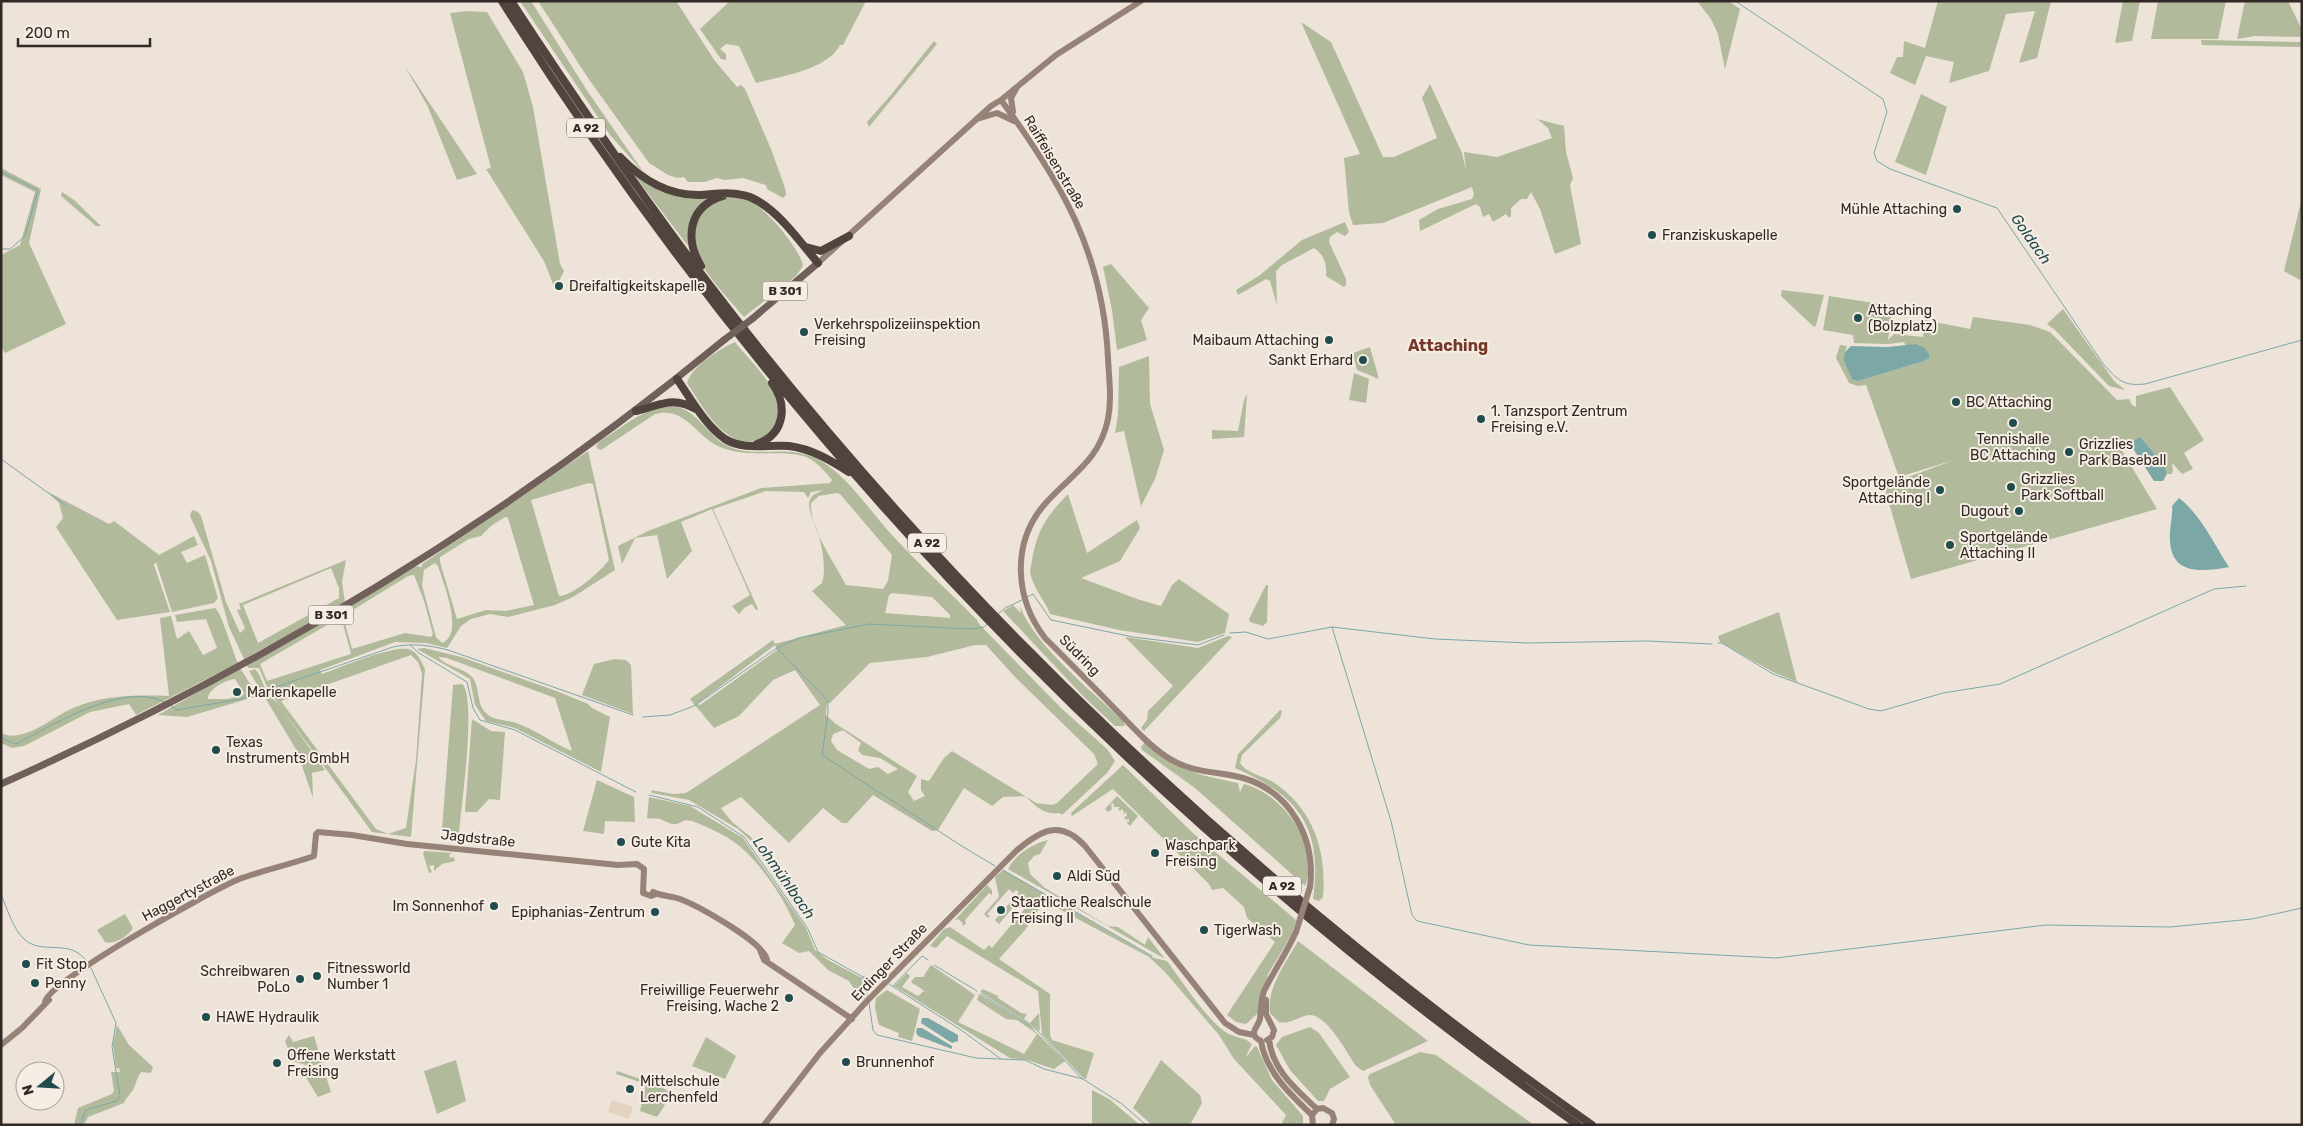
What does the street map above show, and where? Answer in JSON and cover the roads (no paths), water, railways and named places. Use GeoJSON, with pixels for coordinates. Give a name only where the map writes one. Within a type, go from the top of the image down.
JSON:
{"type":"FeatureCollection","features":[{"type":"Feature","properties":{"kind":"highway","name":"A 92"},"geometry":{"type":"LineString","coordinates":[[502,1],[616,171],[675,253],[764,368],[856,477],[1120,752],[1249,869],[1445,1028],[1578,1125]]}},
{"type":"Feature","properties":{"kind":"highway","name":"A 92"},"geometry":{"type":"LineString","coordinates":[[511,1],[601,135],[708,283],[862,470],[993,620],[1126,745],[1279,884],[1444,1018],[1592,1125]]}},
{"type":"Feature","properties":{"kind":"highway"},"geometry":{"type":"LineString","coordinates":[[601,135],[609,140],[631,168],[662,188],[698,195],[730,194],[750,197],[766,207],[818,263]]}},
{"type":"Feature","properties":{"kind":"highway"},"geometry":{"type":"LineString","coordinates":[[708,283],[692,248],[690,235],[692,224],[703,206],[711,200],[730,194]]}},
{"type":"Feature","properties":{"kind":"highway"},"geometry":{"type":"LineString","coordinates":[[804,247],[821,251],[848,236]]}},
{"type":"Feature","properties":{"kind":"highway"},"geometry":{"type":"LineString","coordinates":[[752,446],[766,441],[776,433],[783,409],[775,388],[764,368]]}},
{"type":"Feature","properties":{"kind":"highway"},"geometry":{"type":"LineString","coordinates":[[677,379],[700,411],[725,438],[738,445],[789,446],[811,450],[856,477]]}},
{"type":"Feature","properties":{"kind":"highway"},"geometry":{"type":"LineString","coordinates":[[636,411],[666,402],[691,406],[700,411]]}},
{"type":"Feature","properties":{"kind":"main road"},"geometry":{"type":"LineString","coordinates":[[818,263],[990,106],[1001,100],[1056,55],[1142,1]]}},
{"type":"Feature","properties":{"kind":"main road"},"geometry":{"type":"LineString","coordinates":[[1018,123],[1012,110],[1011,98],[1022,83]]}},
{"type":"Feature","properties":{"kind":"main road","name":"Raiffeisenstraße"},"geometry":{"type":"LineString","coordinates":[[1001,100],[1018,123],[1063,194],[1086,244],[1102,297],[1108,356]]}},
{"type":"Feature","properties":{"kind":"main road"},"geometry":{"type":"LineString","coordinates":[[974,120],[997,113],[1018,123]]}},
{"type":"Feature","properties":{"kind":"main road","name":"B 301"},"geometry":{"type":"LineString","coordinates":[[1,784],[173,702],[344,607],[406,569],[484,519],[636,411],[752,319],[818,263]]}},
{"type":"Feature","properties":{"kind":"main road","name":"Südring"},"geometry":{"type":"LineString","coordinates":[[1108,356],[1110,403],[1103,436],[1091,459],[1044,506],[1031,526],[1022,556],[1022,592],[1024,600],[1036,626],[1045,638],[1159,752],[1187,767],[1247,780],[1268,790],[1282,801],[1297,820],[1308,844],[1311,863],[1310,887],[1296,932],[1268,986]]}},
{"type":"Feature","properties":{"kind":"main road","name":"Erdinger Straße"},"geometry":{"type":"LineString","coordinates":[[764,1125],[820,1053],[869,999],[1007,859],[1031,838],[1047,832],[1058,833],[1060,831],[1076,837],[1225,1023],[1237,1029],[1254,1032]]}},
{"type":"Feature","properties":{"kind":"main road","name":"Jagdstraße"},"geometry":{"type":"LineString","coordinates":[[314,856],[316,838],[330,833],[352,834],[407,844],[625,865],[635,864],[641,867],[644,893],[654,897],[657,894],[677,898],[707,912],[752,941],[760,950],[762,958],[852,1019]]}},
{"type":"Feature","properties":{"kind":"main road","name":"Haggertystraße"},"geometry":{"type":"LineString","coordinates":[[1,1046],[8,1043],[45,1002],[58,991],[60,985],[93,962],[219,888],[260,872],[314,856]]}},
{"type":"Feature","properties":{"kind":"main road"},"geometry":{"type":"LineString","coordinates":[[1268,986],[1263,998],[1259,1022],[1254,1032],[1261,1040],[1267,1059],[1277,1078],[1314,1112]]}},
{"type":"Feature","properties":{"kind":"main road"},"geometry":{"type":"LineString","coordinates":[[1268,986],[1265,1010],[1268,1022],[1274,1030],[1269,1039],[1273,1056],[1283,1074],[1314,1112]]}},
{"type":"Feature","properties":{"kind":"main road"},"geometry":{"type":"LineString","coordinates":[[1259,1022],[1268,1022]]}},
{"type":"Feature","properties":{"kind":"main road"},"geometry":{"type":"LineString","coordinates":[[1261,1040],[1269,1039]]}},
{"type":"Feature","properties":{"kind":"main road"},"geometry":{"type":"LineString","coordinates":[[1314,1112],[1323,1108],[1329,1110],[1333,1116],[1333,1124]]}},
{"type":"Feature","properties":{"kind":"main road"},"geometry":{"type":"LineString","coordinates":[[1311,1124],[1314,1112]]}},
{"type":"Feature","properties":{"kind":"water"},"geometry":{"type":"Polygon","coordinates":[[[1916,344],[1925,348],[1929,358],[1858,381],[1852,379],[1844,360],[1845,352],[1851,346],[1888,347],[1916,344]]]}},
{"type":"Feature","properties":{"kind":"water"},"geometry":{"type":"Polygon","coordinates":[[[2140,437],[2164,465],[2167,474],[2163,481],[2154,481],[2132,447],[2132,442],[2140,437]]]}},
{"type":"Feature","properties":{"kind":"water"},"geometry":{"type":"Polygon","coordinates":[[[2179,498],[2201,521],[2229,567],[2196,570],[2180,564],[2174,557],[2170,534],[2172,506],[2179,498]]]}},
{"type":"Feature","properties":{"kind":"water"},"geometry":{"type":"Polygon","coordinates":[[[922,1018],[928,1018],[958,1035],[958,1041],[952,1043],[921,1023],[922,1018]]]}},
{"type":"Feature","properties":{"kind":"water"},"geometry":{"type":"Polygon","coordinates":[[[917,1028],[922,1028],[952,1046],[952,1049],[918,1036],[917,1028]]]}},
{"type":"Feature","properties":{"kind":"waterway","name":"Goldach"},"geometry":{"type":"LineString","coordinates":[[1735,1],[1883,99],[1887,112],[1874,153],[1877,161],[1890,169],[1997,208],[2104,365],[2122,381],[2131,384],[2145,384],[2302,340]]}},
{"type":"Feature","properties":{"kind":"waterway"},"geometry":{"type":"LineString","coordinates":[[1,172],[38,190],[25,236],[10,249],[1,249]]}},
{"type":"Feature","properties":{"kind":"waterway"},"geometry":{"type":"LineString","coordinates":[[1,459],[65,505]]}},
{"type":"Feature","properties":{"kind":"waterway"},"geometry":{"type":"LineString","coordinates":[[1718,643],[1722,643],[1773,674],[1869,709],[1881,711],[1943,693],[2000,684],[2214,589],[2246,586]]}},
{"type":"Feature","properties":{"kind":"waterway"},"geometry":{"type":"LineString","coordinates":[[1027,597],[1033,594],[1051,620],[1133,637],[1198,645],[1224,635]]}},
{"type":"Feature","properties":{"kind":"waterway"},"geometry":{"type":"LineString","coordinates":[[997,615],[1005,608],[1024,599]]}},
{"type":"Feature","properties":{"kind":"waterway"},"geometry":{"type":"LineString","coordinates":[[643,717],[670,715],[694,706],[777,648],[799,638],[869,624],[972,629],[984,627],[987,624]]}},
{"type":"Feature","properties":{"kind":"waterway"},"geometry":{"type":"LineString","coordinates":[[1332,627],[1391,821],[1412,915],[1417,921],[1529,945],[1776,958],[2046,925],[2170,927],[2252,919],[2302,908]]}},
{"type":"Feature","properties":{"kind":"waterway"},"geometry":{"type":"LineString","coordinates":[[1230,633],[1246,632],[1268,639],[1332,627],[1435,639],[1528,643],[1647,641],[1712,644]]}},
{"type":"Feature","properties":{"kind":"waterway","name":"Lohmühlbach"},"geometry":{"type":"LineString","coordinates":[[410,645],[419,653],[467,682],[473,708],[480,720],[515,730],[636,792]]}},
{"type":"Feature","properties":{"kind":"waterway"},"geometry":{"type":"LineString","coordinates":[[170,705],[177,710],[241,699],[393,647],[414,645],[448,650],[633,715]]}},
{"type":"Feature","properties":{"kind":"waterway"},"geometry":{"type":"LineString","coordinates":[[778,649],[828,701],[822,755],[995,866]]}},
{"type":"Feature","properties":{"kind":"waterway"},"geometry":{"type":"LineString","coordinates":[[1,738],[16,744],[68,717],[109,701],[129,697],[147,697],[164,702]]}},
{"type":"Feature","properties":{"kind":"waterway","name":"Lohmühlbach"},"geometry":{"type":"LineString","coordinates":[[649,795],[698,807],[744,837],[808,929],[818,952],[863,977],[867,996]]}},
{"type":"Feature","properties":{"kind":"waterway"},"geometry":{"type":"LineString","coordinates":[[1003,870],[1152,956]]}},
{"type":"Feature","properties":{"kind":"waterway"},"geometry":{"type":"LineString","coordinates":[[1,894],[13,924],[24,939],[31,944],[39,946],[73,950],[87,962]]}},
{"type":"Feature","properties":{"kind":"waterway","name":"Lohmühlbach"},"geometry":{"type":"LineString","coordinates":[[893,986],[922,956],[928,960]]}},
{"type":"Feature","properties":{"kind":"waterway","name":"Lohmühlbach"},"geometry":{"type":"LineString","coordinates":[[934,965],[977,991]]}},
{"type":"Feature","properties":{"kind":"waterway"},"geometry":{"type":"LineString","coordinates":[[80,1125],[86,1110],[117,1101],[120,1096],[112,1047],[116,1023],[91,968]]}},
{"type":"Feature","properties":{"kind":"waterway","name":"Lohmühlbach"},"geometry":{"type":"LineString","coordinates":[[863,977],[880,978]]}},
{"type":"Feature","properties":{"kind":"waterway","name":"Lohmühlbach"},"geometry":{"type":"LineString","coordinates":[[889,984],[961,1030],[1001,1059]]}},
{"type":"Feature","properties":{"kind":"waterway","name":"Lohmühlbach"},"geometry":{"type":"LineString","coordinates":[[981,994],[1037,1030],[1082,1079]]}},
{"type":"Feature","properties":{"kind":"waterway","name":"Lohmühlbach"},"geometry":{"type":"LineString","coordinates":[[869,1003],[873,1030],[877,1035],[976,1058],[1025,1060],[1044,1069],[1083,1079],[1122,1104],[1146,1125]]}},
{"type":"Feature","properties":{"kind":"place","name":"Mühle Attaching"},"geometry":{"type":"Point","coordinates":[1957,209]}},
{"type":"Feature","properties":{"kind":"place","name":"Franziskuskapelle"},"geometry":{"type":"Point","coordinates":[1652,235]}},
{"type":"Feature","properties":{"kind":"place","name":"Dreifaltigkeitskapelle"},"geometry":{"type":"Point","coordinates":[559,286]}},
{"type":"Feature","properties":{"kind":"place","name":"Attaching (Bolzplatz)"},"geometry":{"type":"Point","coordinates":[1858,318]}},
{"type":"Feature","properties":{"kind":"place","name":"Verkehrspolizeiinspektion Freising"},"geometry":{"type":"Point","coordinates":[804,332]}},
{"type":"Feature","properties":{"kind":"place","name":"Maibaum Attaching"},"geometry":{"type":"Point","coordinates":[1329,340]}},
{"type":"Feature","properties":{"kind":"place","name":"Sankt Erhard"},"geometry":{"type":"Point","coordinates":[1363,360]}},
{"type":"Feature","properties":{"kind":"place","name":"BC Attaching"},"geometry":{"type":"Point","coordinates":[1956,402]}},
{"type":"Feature","properties":{"kind":"place","name":"1. Tanzsport Zentrum Freising e.V."},"geometry":{"type":"Point","coordinates":[1481,419]}},
{"type":"Feature","properties":{"kind":"place","name":"Tennishalle BC Attaching"},"geometry":{"type":"Point","coordinates":[2013,423]}},
{"type":"Feature","properties":{"kind":"place","name":"Grizzlies Park Baseball"},"geometry":{"type":"Point","coordinates":[2069,452]}},
{"type":"Feature","properties":{"kind":"place","name":"Grizzlies Park Softball"},"geometry":{"type":"Point","coordinates":[2011,487]}},
{"type":"Feature","properties":{"kind":"place","name":"Sportgelände Attaching I"},"geometry":{"type":"Point","coordinates":[1940,490]}},
{"type":"Feature","properties":{"kind":"place","name":"Dugout"},"geometry":{"type":"Point","coordinates":[2019,511]}},
{"type":"Feature","properties":{"kind":"place","name":"Sportgelände Attaching II"},"geometry":{"type":"Point","coordinates":[1950,545]}},
{"type":"Feature","properties":{"kind":"place","name":"Marienkapelle"},"geometry":{"type":"Point","coordinates":[237,692]}},
{"type":"Feature","properties":{"kind":"place","name":"Texas Instruments GmbH"},"geometry":{"type":"Point","coordinates":[216,750]}},
{"type":"Feature","properties":{"kind":"place","name":"Gute Kita"},"geometry":{"type":"Point","coordinates":[621,842]}},
{"type":"Feature","properties":{"kind":"place","name":"Waschpark Freising"},"geometry":{"type":"Point","coordinates":[1155,853]}},
{"type":"Feature","properties":{"kind":"place","name":"Aldi Süd"},"geometry":{"type":"Point","coordinates":[1057,876]}},
{"type":"Feature","properties":{"kind":"place","name":"Im Sonnenhof"},"geometry":{"type":"Point","coordinates":[494,906]}},
{"type":"Feature","properties":{"kind":"place","name":"Staatliche Realschule Freising II"},"geometry":{"type":"Point","coordinates":[1001,910]}},
{"type":"Feature","properties":{"kind":"place","name":"Epiphanias-Zentrum"},"geometry":{"type":"Point","coordinates":[655,912]}},
{"type":"Feature","properties":{"kind":"place","name":"TigerWash"},"geometry":{"type":"Point","coordinates":[1204,930]}},
{"type":"Feature","properties":{"kind":"place","name":"Fit Stop"},"geometry":{"type":"Point","coordinates":[26,964]}},
{"type":"Feature","properties":{"kind":"place","name":"Fitnessworld Number 1"},"geometry":{"type":"Point","coordinates":[317,976]}},
{"type":"Feature","properties":{"kind":"place","name":"Schreibwaren PoLo"},"geometry":{"type":"Point","coordinates":[300,979]}},
{"type":"Feature","properties":{"kind":"place","name":"Penny"},"geometry":{"type":"Point","coordinates":[35,983]}},
{"type":"Feature","properties":{"kind":"place","name":"Freiwillige Feuerwehr Freising, Wache 2"},"geometry":{"type":"Point","coordinates":[789,998]}},
{"type":"Feature","properties":{"kind":"place","name":"HAWE Hydraulik"},"geometry":{"type":"Point","coordinates":[206,1017]}},
{"type":"Feature","properties":{"kind":"place","name":"Brunnenhof"},"geometry":{"type":"Point","coordinates":[846,1062]}},
{"type":"Feature","properties":{"kind":"place","name":"Offene Werkstatt Freising"},"geometry":{"type":"Point","coordinates":[277,1063]}},
{"type":"Feature","properties":{"kind":"place","name":"Mittelschule Lerchenfeld"},"geometry":{"type":"Point","coordinates":[630,1089]}},
{"type":"Feature","properties":{"kind":"district","name":"Attaching"},"geometry":{"type":"Point","coordinates":[1448,345]}}]}
